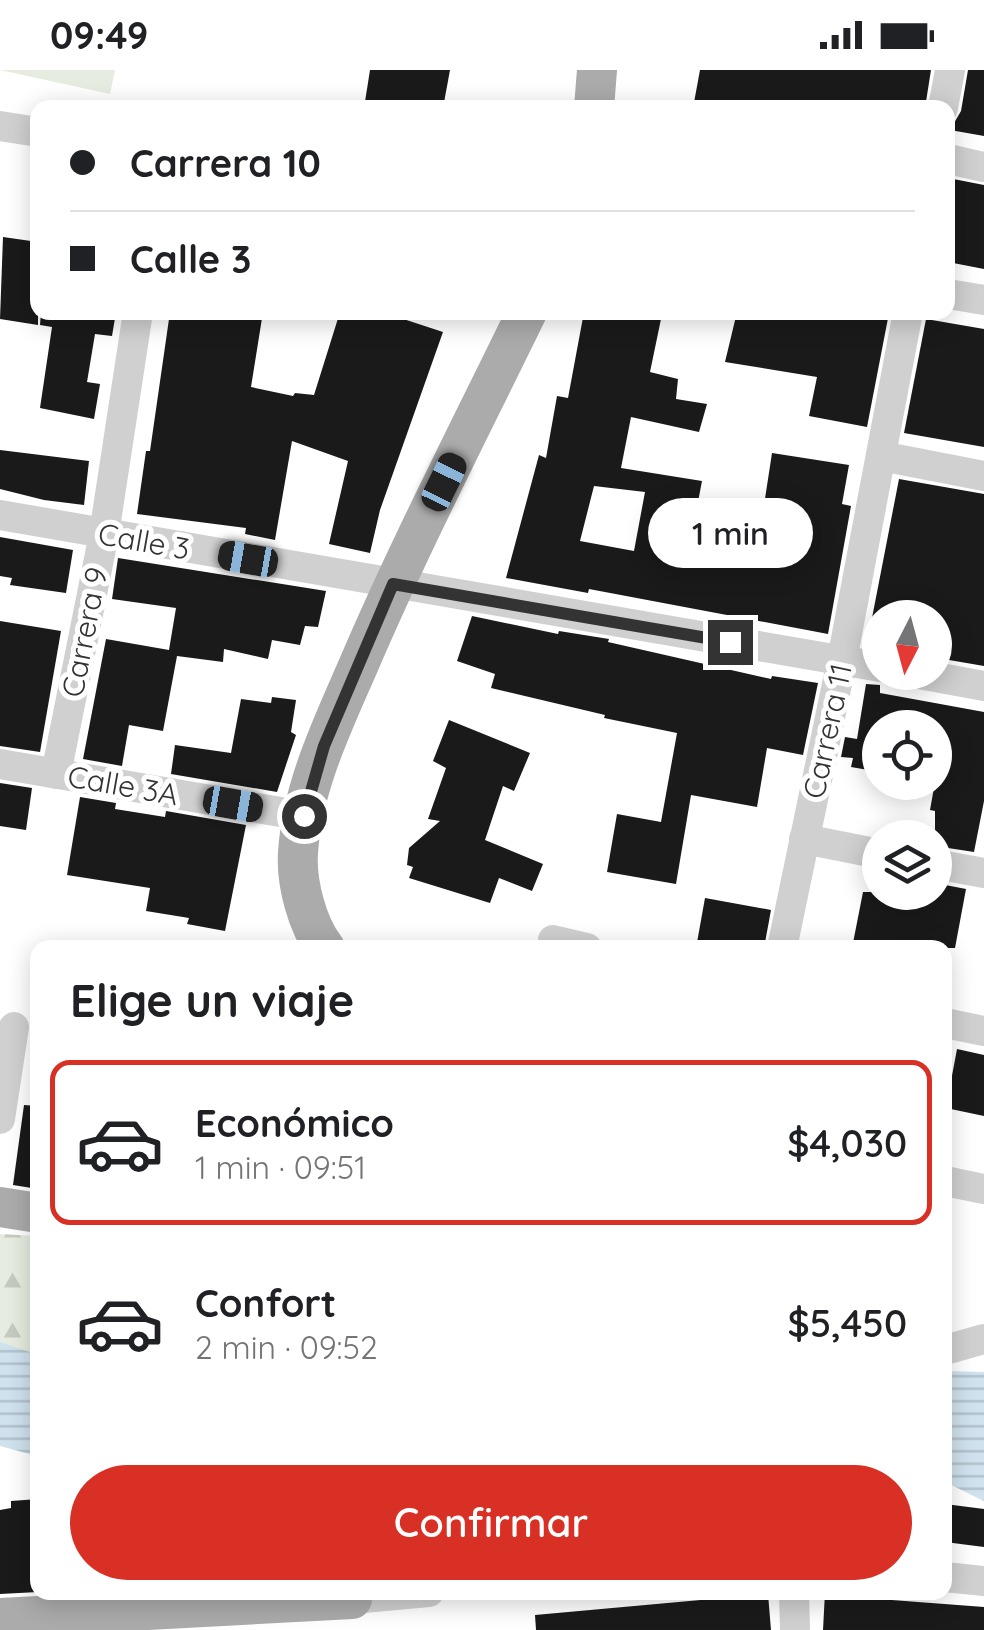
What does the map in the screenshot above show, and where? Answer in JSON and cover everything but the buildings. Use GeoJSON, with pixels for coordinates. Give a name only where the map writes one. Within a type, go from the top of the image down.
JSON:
{"type":"FeatureCollection","features":[{"type":"Feature","properties":{"kind":"main road"},"geometry":{"type":"LineString","coordinates":[[595,100],[597,70]]}},
{"type":"Feature","properties":{"kind":"main road"},"geometry":{"type":"LineString","coordinates":[[318,940],[303,895],[298,855],[304,816],[324,746],[393,584],[524,320]]}},
{"type":"Feature","properties":{"kind":"main road"},"geometry":{"type":"LineString","coordinates":[[0,1207],[30,1212]]}},
{"type":"Feature","properties":{"kind":"main road"},"geometry":{"type":"LineString","coordinates":[[0,1618],[288,1600]]}},
{"type":"Feature","properties":{"kind":"street"},"geometry":{"type":"LineString","coordinates":[[944,100],[950,70]]}},
{"type":"Feature","properties":{"kind":"street"},"geometry":{"type":"LineString","coordinates":[[0,126],[30,131]]}},
{"type":"Feature","properties":{"kind":"street"},"geometry":{"type":"LineString","coordinates":[[955,161],[984,167]]}},
{"type":"Feature","properties":{"kind":"street"},"geometry":{"type":"LineString","coordinates":[[955,295],[984,300]]}},
{"type":"Feature","properties":{"kind":"street","name":"Carrera 9"},"geometry":{"type":"LineString","coordinates":[[56,774],[104,534],[137,320]]}},
{"type":"Feature","properties":{"kind":"street","name":"Carrera 11"},"geometry":{"type":"LineString","coordinates":[[784,940],[906,320]]}},
{"type":"Feature","properties":{"kind":"street"},"geometry":{"type":"LineString","coordinates":[[881,456],[984,476]]}},
{"type":"Feature","properties":{"kind":"street","name":"Calle 3"},"geometry":{"type":"LineString","coordinates":[[0,515],[862,664]]}},
{"type":"Feature","properties":{"kind":"street"},"geometry":{"type":"LineString","coordinates":[[952,680],[984,686]]}},
{"type":"Feature","properties":{"kind":"street","name":"Calle 3A"},"geometry":{"type":"LineString","coordinates":[[0,764],[304,816]]}},
{"type":"Feature","properties":{"kind":"street"},"geometry":{"type":"LineString","coordinates":[[804,840],[862,851]]}},
{"type":"Feature","properties":{"kind":"street"},"geometry":{"type":"LineString","coordinates":[[952,867],[984,873]]}},
{"type":"Feature","properties":{"kind":"street"},"geometry":{"type":"LineString","coordinates":[[952,1024],[984,1031]]}},
{"type":"Feature","properties":{"kind":"street"},"geometry":{"type":"LineString","coordinates":[[0,1118],[17,1027]]}},
{"type":"Feature","properties":{"kind":"street"},"geometry":{"type":"LineString","coordinates":[[952,1182],[984,1189]]}},
{"type":"Feature","properties":{"kind":"street"},"geometry":{"type":"LineString","coordinates":[[952,1348],[984,1339]]}},
{"type":"Feature","properties":{"kind":"street"},"geometry":{"type":"LineString","coordinates":[[952,1578],[984,1581]]}},
{"type":"Feature","properties":{"kind":"street"},"geometry":{"type":"LineString","coordinates":[[794,1600],[795,1630]]}},
{"type":"Feature","properties":{"kind":"green space"},"geometry":{"type":"Polygon","coordinates":[[[0,70],[115,70],[110,94],[0,70]]]}},
{"type":"Feature","properties":{"kind":"green space"},"geometry":{"type":"Polygon","coordinates":[[[0,1234],[30,1236],[30,1399],[0,1401],[0,1234]]]}},
{"type":"Feature","properties":{"kind":"water"},"geometry":{"type":"Polygon","coordinates":[[[0,1342],[30,1352],[30,1454],[0,1446],[0,1342]]]}},
{"type":"Feature","properties":{"kind":"water"},"geometry":{"type":"Polygon","coordinates":[[[952,1371],[984,1372],[984,1501],[952,1485],[952,1371]]]}},
{"type":"Feature","properties":{"kind":"route"},"geometry":{"type":"LineString","coordinates":[[304,816],[324,746],[393,584],[730,642]]}}]}
